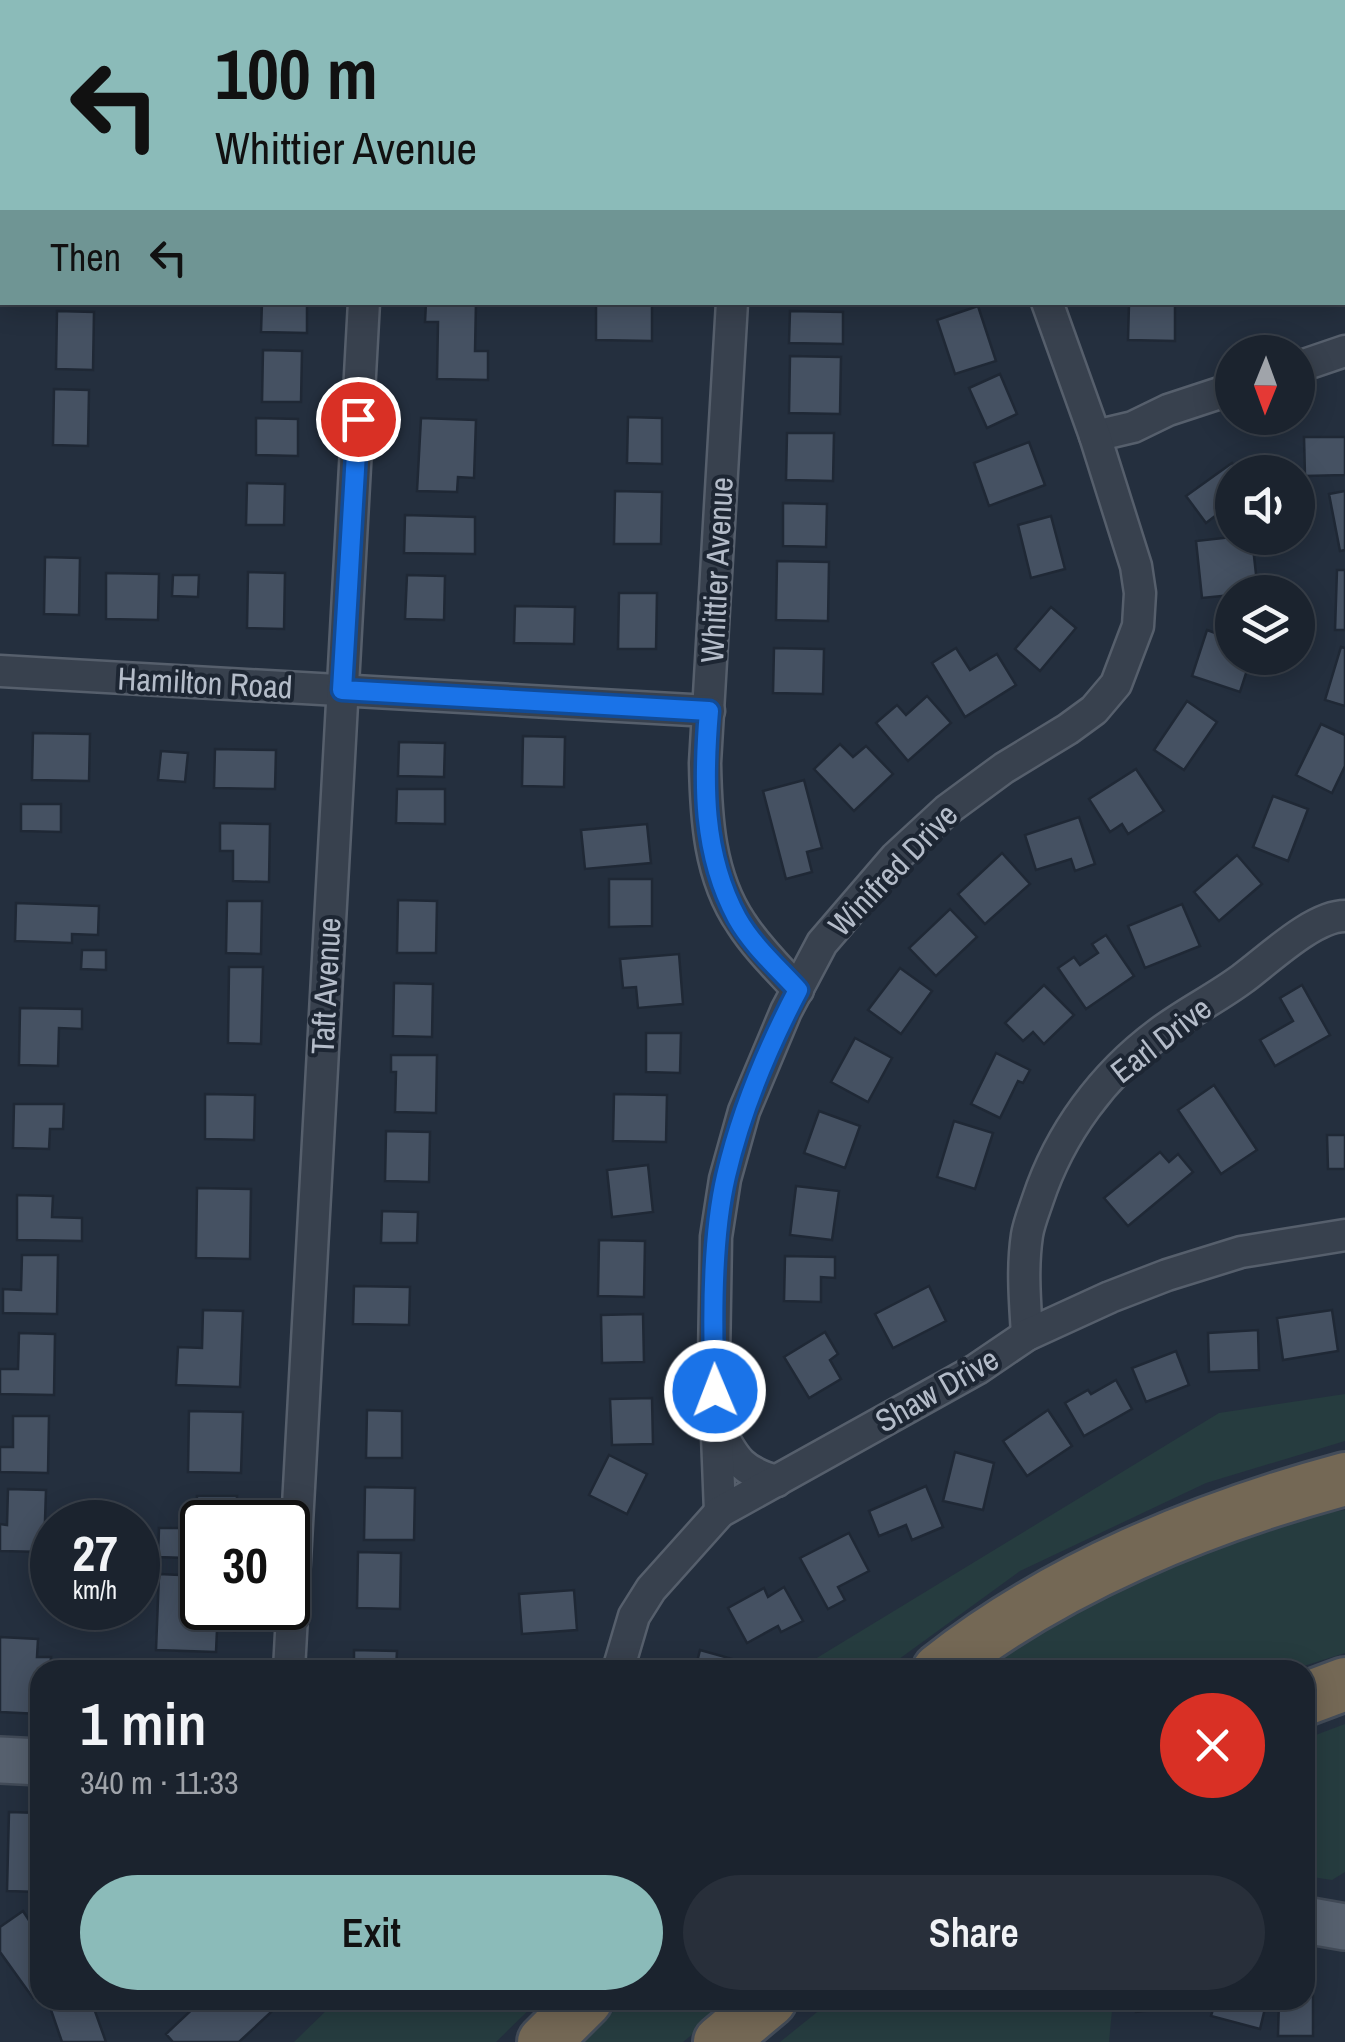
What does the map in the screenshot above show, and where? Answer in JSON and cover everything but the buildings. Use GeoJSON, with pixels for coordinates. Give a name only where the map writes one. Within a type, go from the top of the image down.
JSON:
{"type":"FeatureCollection","features":[{"type":"Feature","properties":{"kind":"highway"},"geometry":{"type":"LineString","coordinates":[[955,1660],[1032,1607],[1103,1569],[1239,1510],[1345,1479]]}},
{"type":"Feature","properties":{"kind":"highway"},"geometry":{"type":"LineString","coordinates":[[1315,1695],[1345,1684]]}},
{"type":"Feature","properties":{"kind":"highway"},"geometry":{"type":"LineString","coordinates":[[544,2042],[576,2010]]}},
{"type":"Feature","properties":{"kind":"highway"},"geometry":{"type":"LineString","coordinates":[[720,2042],[758,2010]]}},
{"type":"Feature","properties":{"kind":"main road"},"geometry":{"type":"LineString","coordinates":[[0,1760],[30,1762]]}},
{"type":"Feature","properties":{"kind":"main road"},"geometry":{"type":"LineString","coordinates":[[1315,1922],[1345,1927]]}},
{"type":"Feature","properties":{"kind":"street","name":"Taft Avenue"},"geometry":{"type":"LineString","coordinates":[[290,1660],[364,305]]}},
{"type":"Feature","properties":{"kind":"street","name":"Whittier Avenue"},"geometry":{"type":"LineString","coordinates":[[732,305],[705,763],[706,816],[717,872],[738,920],[798,990]]}},
{"type":"Feature","properties":{"kind":"street","name":"Winifred Drive"},"geometry":{"type":"LineString","coordinates":[[720,1512],[714,1359],[716,1237],[725,1179],[744,1110],[798,990],[822,943],[896,857],[947,810],[1094,710],[1116,684],[1138,626],[1140,593],[1136,566],[1048,305]]}},
{"type":"Feature","properties":{"kind":"street"},"geometry":{"type":"LineString","coordinates":[[1315,361],[1345,351]]}},
{"type":"Feature","properties":{"kind":"street"},"geometry":{"type":"LineString","coordinates":[[1094,436],[1133,427],[1215,394]]}},
{"type":"Feature","properties":{"kind":"street","name":"Hamilton Road"},"geometry":{"type":"LineString","coordinates":[[0,671],[709,711]]}},
{"type":"Feature","properties":{"kind":"street","name":"Earl Drive"},"geometry":{"type":"LineString","coordinates":[[1028,1335],[1023,1270],[1028,1231],[1049,1166],[1087,1104],[1115,1071],[1158,1033],[1238,982],[1312,927],[1342,911]]}},
{"type":"Feature","properties":{"kind":"street","name":"Shaw Drive"},"geometry":{"type":"LineString","coordinates":[[621,1660],[634,1616],[651,1589],[720,1512],[978,1369],[1028,1335],[1110,1297],[1241,1252],[1345,1235]]}},
{"type":"Feature","properties":{"kind":"street"},"geometry":{"type":"LineString","coordinates":[[716,1424],[738,1462],[761,1477],[776,1481]]}},
{"type":"Feature","properties":{"kind":"green space"},"geometry":{"type":"Polygon","coordinates":[[[1345,1394],[1345,1441],[1206,1483],[1020,1571],[898,1660],[813,1660],[1219,1413],[1345,1394]]]}},
{"type":"Feature","properties":{"kind":"green space"},"geometry":{"type":"Polygon","coordinates":[[[1345,1510],[1345,1653],[1315,1662],[989,1660],[1158,1568],[1325,1513],[1345,1510]]]}},
{"type":"Feature","properties":{"kind":"green space"},"geometry":{"type":"Polygon","coordinates":[[[1345,1724],[1345,1872],[1332,1880],[1315,1877],[1315,1735],[1345,1724]]]}},
{"type":"Feature","properties":{"kind":"green space"},"geometry":{"type":"Polygon","coordinates":[[[327,2010],[529,2010],[496,2042],[294,2042],[327,2010]]]}},
{"type":"Feature","properties":{"kind":"green space"},"geometry":{"type":"Polygon","coordinates":[[[615,2010],[722,2010],[683,2042],[582,2042],[615,2010]]]}},
{"type":"Feature","properties":{"kind":"green space"},"geometry":{"type":"Polygon","coordinates":[[[820,2010],[1112,2010],[1109,2042],[780,2042],[820,2010]]]}},
{"type":"Feature","properties":{"kind":"route"},"geometry":{"type":"LineString","coordinates":[[358,419],[342,690],[709,711],[706,816],[717,872],[738,920],[798,990],[744,1110],[725,1179],[716,1237],[715,1391]]}}]}
